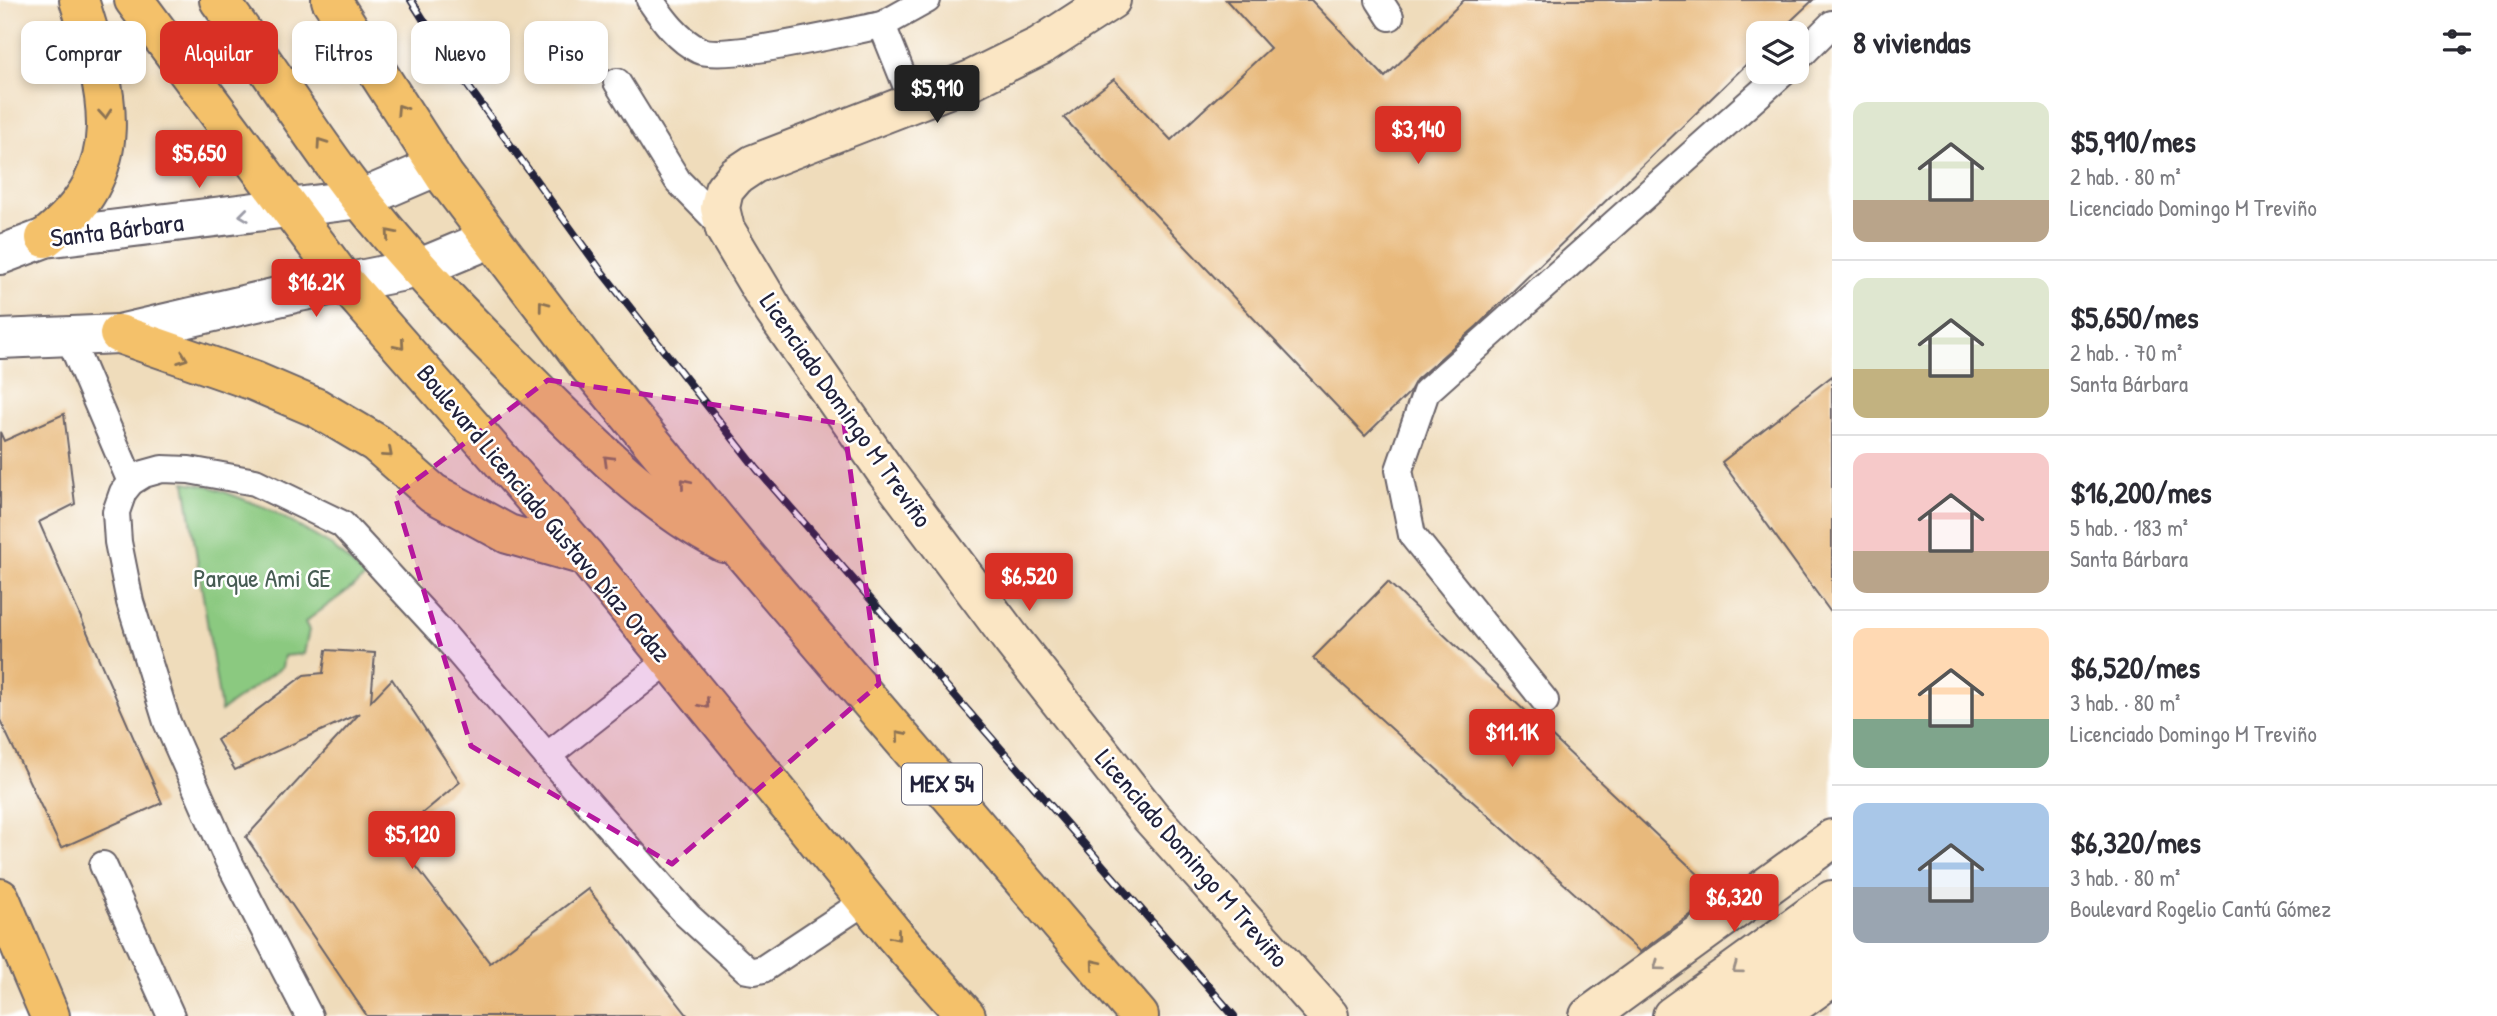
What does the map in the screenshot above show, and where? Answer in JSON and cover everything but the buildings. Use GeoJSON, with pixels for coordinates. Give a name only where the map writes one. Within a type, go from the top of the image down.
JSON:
{"type":"FeatureCollection","features":[{"type":"Feature","properties":{"kind":"main road"},"geometry":{"type":"LineString","coordinates":[[45,238],[65,222],[82,203],[99,170],[106,137],[106,114],[94,49],[79,0]]}},
{"type":"Feature","properties":{"kind":"main road","name":"Boulevard Licenciado Gustavo Díaz Ordaz"},"geometry":{"type":"LineString","coordinates":[[134,0],[346,284],[585,556],[896,937],[966,1016]]}},
{"type":"Feature","properties":{"kind":"main road"},"geometry":{"type":"LineString","coordinates":[[219,0],[360,199],[503,357],[647,495],[681,519],[744,554]]}},
{"type":"Feature","properties":{"kind":"main road","name":"MEX 54"},"geometry":{"type":"LineString","coordinates":[[331,0],[438,166],[587,364],[744,554],[1139,1016]]}},
{"type":"Feature","properties":{"kind":"main road","name":"Licenciado Domingo M Treviño"},"geometry":{"type":"LineString","coordinates":[[1111,0],[1040,46],[971,80],[754,164],[736,176],[724,190],[720,208],[727,232],[774,311],[886,472],[1012,640],[1151,817],[1329,1016]]}},
{"type":"Feature","properties":{"kind":"main road"},"geometry":{"type":"LineString","coordinates":[[119,334],[254,381],[317,408],[376,443],[433,493],[508,534],[585,556]]}},
{"type":"Feature","properties":{"kind":"main road"},"geometry":{"type":"LineString","coordinates":[[1589,1016],[1832,839]]}},
{"type":"Feature","properties":{"kind":"main road"},"geometry":{"type":"LineString","coordinates":[[0,898],[50,1016]]}},
{"type":"Feature","properties":{"kind":"main road"},"geometry":{"type":"LineString","coordinates":[[1672,1016],[1832,900]]}},
{"type":"Feature","properties":{"kind":"main road"},"geometry":{"type":"LineString","coordinates":[[1726,1016],[1832,939]]}},
{"type":"Feature","properties":{"kind":"main road"},"geometry":{"type":"LineString","coordinates":[[1778,1016],[1832,976]]}},
{"type":"Feature","properties":{"kind":"street","name":"Santa Bárbara"},"geometry":{"type":"LineString","coordinates":[[0,255],[45,238],[360,199],[438,166]]}},
{"type":"Feature","properties":{"kind":"street"},"geometry":{"type":"LineString","coordinates":[[0,339],[119,334],[420,268],[492,238]]}},
{"type":"Feature","properties":{"kind":"lane"},"geometry":{"type":"LineString","coordinates":[[650,0],[670,28],[700,51],[728,54],[882,24],[927,0]]}},
{"type":"Feature","properties":{"kind":"lane"},"geometry":{"type":"LineString","coordinates":[[882,24],[913,102]]}},
{"type":"Feature","properties":{"kind":"lane"},"geometry":{"type":"LineString","coordinates":[[1809,47],[1832,24]]}},
{"type":"Feature","properties":{"kind":"lane"},"geometry":{"type":"LineString","coordinates":[[617,82],[678,181],[727,232]]}},
{"type":"Feature","properties":{"kind":"lane"},"geometry":{"type":"LineString","coordinates":[[1545,701],[1412,535],[1399,470],[1426,392],[1771,84]]}},
{"type":"Feature","properties":{"kind":"lane"},"geometry":{"type":"LineString","coordinates":[[69,337],[131,482]]}},
{"type":"Feature","properties":{"kind":"lane"},"geometry":{"type":"LineString","coordinates":[[309,1016],[228,860],[167,722],[130,602],[118,542],[116,512],[123,492],[131,482],[144,474],[162,469],[190,470],[255,482],[342,524],[444,635],[688,916],[747,970],[763,969],[867,900]]}},
{"type":"Feature","properties":{"kind":"lane"},"geometry":{"type":"LineString","coordinates":[[547,756],[668,660]]}},
{"type":"Feature","properties":{"kind":"lane"},"geometry":{"type":"LineString","coordinates":[[103,865],[172,1016]]}},
{"type":"Feature","properties":{"kind":"highlighted area"},"geometry":{"type":"Polygon","coordinates":[[[548,380],[844,424],[879,684],[672,864],[471,746],[395,496],[548,380]]]}},
{"type":"Feature","properties":{"kind":"green space","name":"Parque Ami GE"},"geometry":{"type":"Polygon","coordinates":[[[185,482],[209,486],[269,509],[332,546],[366,577],[305,622],[309,630],[304,654],[284,656],[282,667],[221,711],[185,482]]]}},
{"type":"Feature","properties":{"kind":"railway"},"geometry":{"type":"LineString","coordinates":[[411,0],[447,57],[602,272],[757,469],[1234,1016]]}}]}
